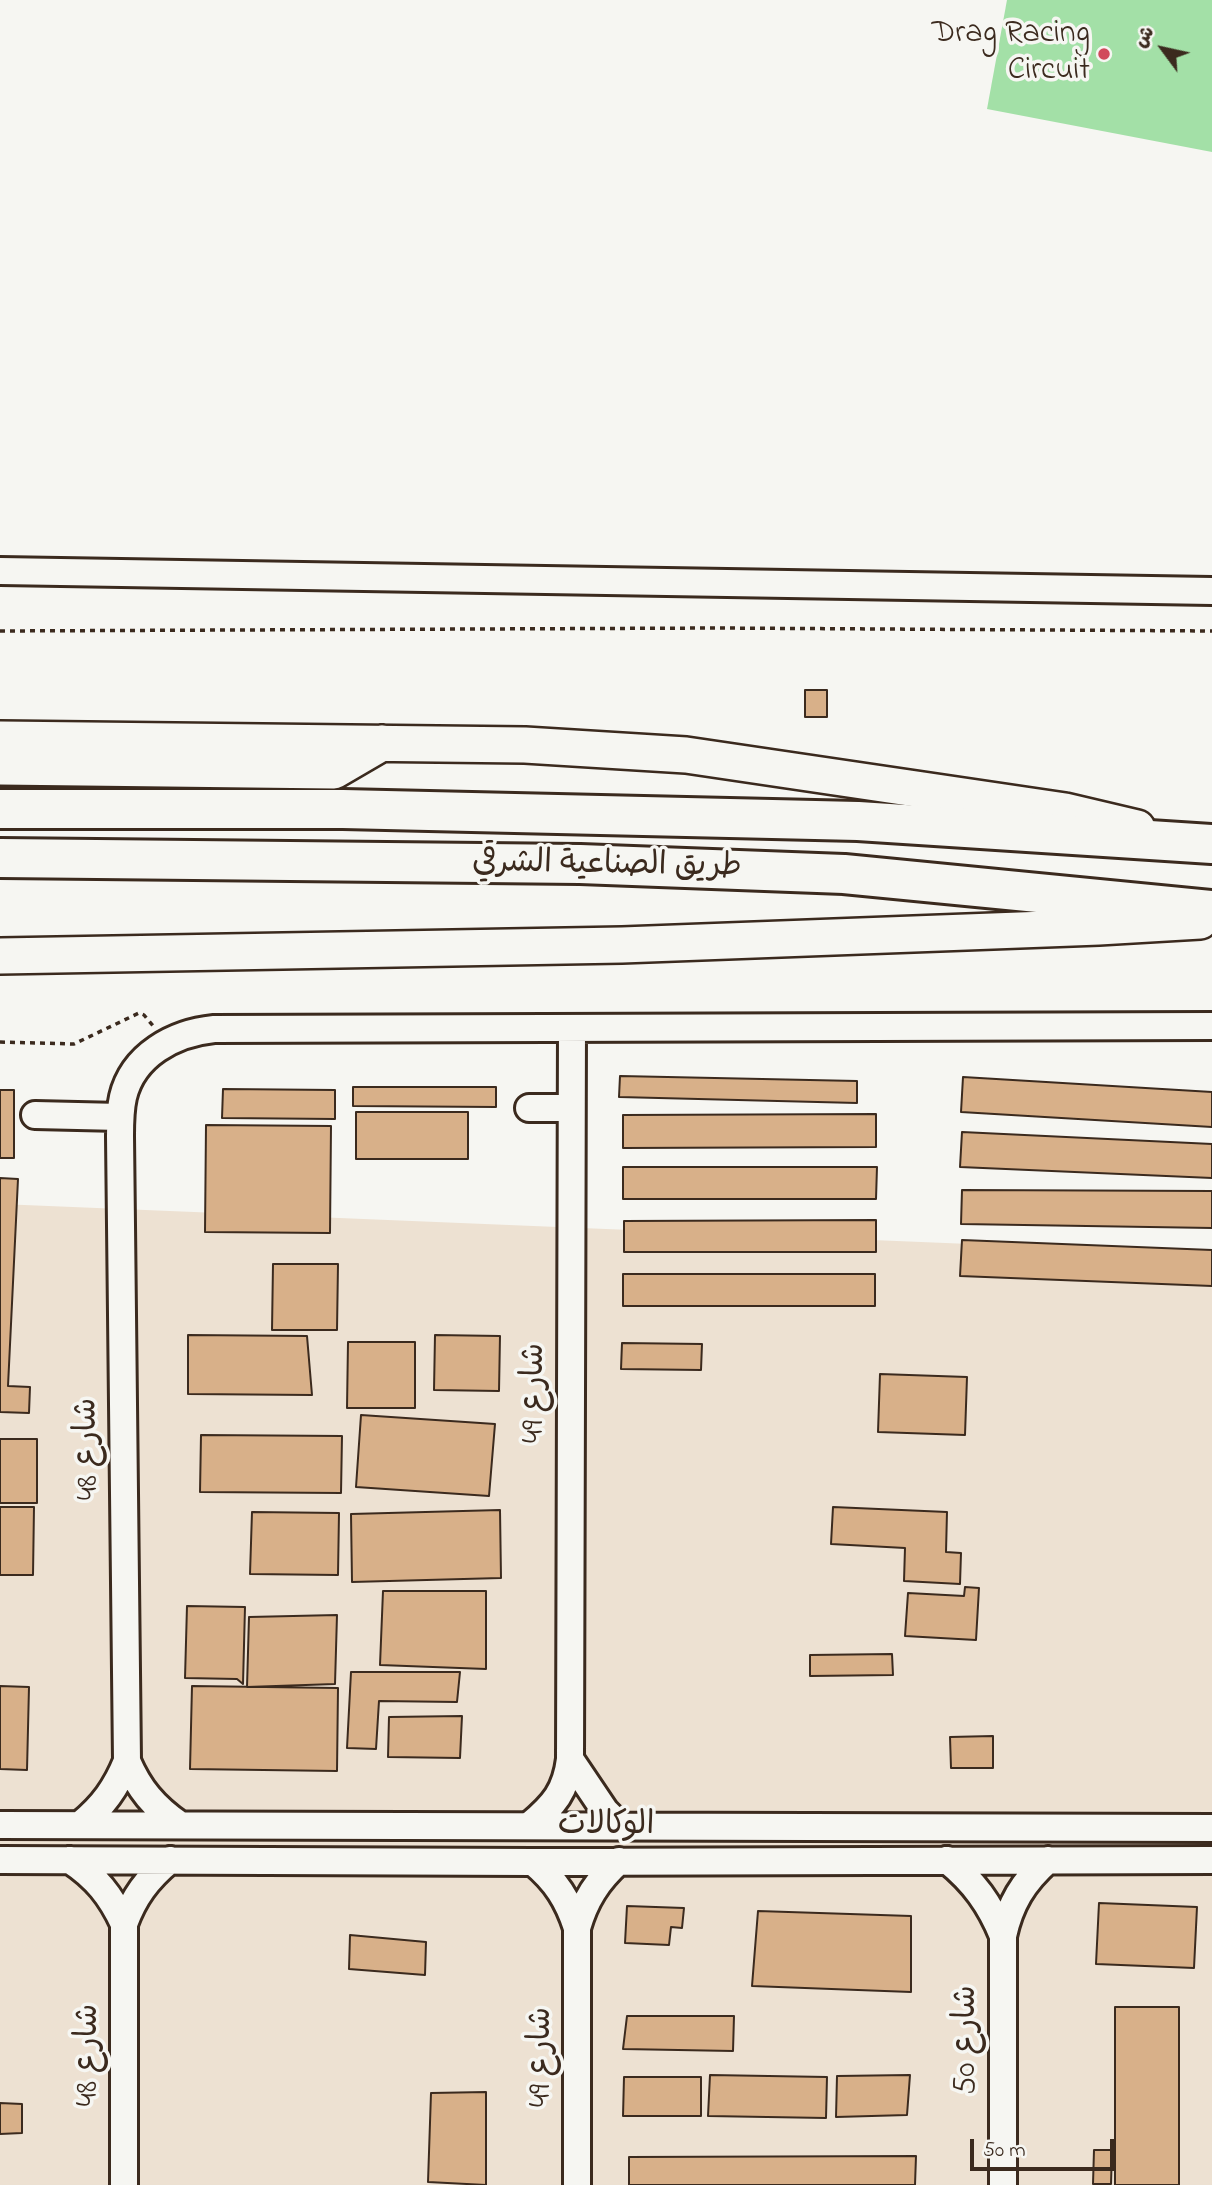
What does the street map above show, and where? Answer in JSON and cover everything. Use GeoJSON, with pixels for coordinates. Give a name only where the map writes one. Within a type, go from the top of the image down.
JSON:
{"type":"FeatureCollection","features":[{"type":"Feature","properties":{"kind":"highway","name":"طريق الصناعية الشرقي"},"geometry":{"type":"LineString","coordinates":[[0,808],[343,809],[858,821],[1207,843]]}},
{"type":"Feature","properties":{"kind":"highway","name":"طريق الصناعية الشرقي"},"geometry":{"type":"LineString","coordinates":[[0,858],[580,864],[844,874],[1212,910]]}},
{"type":"Feature","properties":{"kind":"main road","name":"طريق الصناعية الشرقي"},"geometry":{"type":"LineString","coordinates":[[0,738],[525,745],[686,755],[1065,811],[1207,843]]}},
{"type":"Feature","properties":{"kind":"main road"},"geometry":{"type":"LineString","coordinates":[[0,767],[334,771],[382,743]]}},
{"type":"Feature","properties":{"kind":"main road"},"geometry":{"type":"LineString","coordinates":[[0,956],[622,945],[1100,927],[1212,920]]}},
{"type":"Feature","properties":{"kind":"street"},"geometry":{"type":"LineString","coordinates":[[0,572],[1212,591]]}},
{"type":"Feature","properties":{"kind":"street"},"geometry":{"type":"LineString","coordinates":[[35,1115],[120,1126],[123,1096],[143,1061],[167,1042],[194,1031],[214,1029],[1212,1026]]}},
{"type":"Feature","properties":{"kind":"street","name":"شارع 49"},"geometry":{"type":"LineString","coordinates":[[530,1825],[547,1812],[560,1795],[568,1778],[570,1759],[572,1028]]}},
{"type":"Feature","properties":{"kind":"street"},"geometry":{"type":"LineString","coordinates":[[529,1108],[571,1108]]}},
{"type":"Feature","properties":{"kind":"street","name":"شارع 48"},"geometry":{"type":"LineString","coordinates":[[120,1126],[127,1760],[135,1780],[147,1798],[162,1813],[180,1825]]}},
{"type":"Feature","properties":{"kind":"street"},"geometry":{"type":"LineString","coordinates":[[570,1759],[605,1811],[620,1826]]}},
{"type":"Feature","properties":{"kind":"street","name":"شارع 48"},"geometry":{"type":"LineString","coordinates":[[80,1824],[110,1797],[127,1760]]}},
{"type":"Feature","properties":{"kind":"street","name":"الوكالات"},"geometry":{"type":"LineString","coordinates":[[0,1825],[1212,1828]]}},
{"type":"Feature","properties":{"kind":"street","name":"الوكالات"},"geometry":{"type":"LineString","coordinates":[[0,1860],[1212,1860]]}},
{"type":"Feature","properties":{"kind":"street","name":"شارع 48"},"geometry":{"type":"LineString","coordinates":[[70,1860],[88,1872],[103,1887],[124,1924]]}},
{"type":"Feature","properties":{"kind":"street","name":"شارع 48"},"geometry":{"type":"LineString","coordinates":[[124,2185],[124,1924],[141,1888],[170,1860]]}},
{"type":"Feature","properties":{"kind":"street","name":"شارع 50"},"geometry":{"type":"LineString","coordinates":[[947,1860],[966,1875],[981,1894],[994,1914],[1003,1936]]}},
{"type":"Feature","properties":{"kind":"street","name":"شارع 50"},"geometry":{"type":"LineString","coordinates":[[1003,2185],[1003,1936],[1008,1914],[1017,1894],[1031,1875],[1048,1860]]}},
{"type":"Feature","properties":{"kind":"street","name":"شارع 49"},"geometry":{"type":"LineString","coordinates":[[577,2185],[577,1928],[582,1909],[592,1891],[619,1861]]}},
{"type":"Feature","properties":{"kind":"street","name":"شارع 49"},"geometry":{"type":"LineString","coordinates":[[533,1862],[549,1875],[562,1891],[577,1928]]}},
{"type":"Feature","properties":{"kind":"path"},"geometry":{"type":"LineString","coordinates":[[0,631],[717,628],[1212,631]]}},
{"type":"Feature","properties":{"kind":"path"},"geometry":{"type":"LineString","coordinates":[[0,1042],[74,1044],[139,1013],[144,1015],[167,1042]]}},
{"type":"Feature","properties":{"kind":"shaded area"},"geometry":{"type":"Polygon","coordinates":[[[0,1204],[1212,1254],[1212,2185],[0,2185],[0,1204]]]}},
{"type":"Feature","properties":{"kind":"green space","name":"Drag Racing Circuit"},"geometry":{"type":"Polygon","coordinates":[[[1007,0],[1212,0],[1212,152],[987,109],[1007,0]]]}},
{"type":"Feature","properties":{"kind":"building"},"geometry":{"type":"Polygon","coordinates":[[[805,690],[827,690],[827,717],[805,717],[805,690]]]}},
{"type":"Feature","properties":{"kind":"building"},"geometry":{"type":"Polygon","coordinates":[[[620,1076],[857,1081],[857,1103],[619,1097],[620,1076]]]}},
{"type":"Feature","properties":{"kind":"building"},"geometry":{"type":"Polygon","coordinates":[[[963,1077],[1212,1092],[1212,1127],[961,1112],[963,1077]]]}},
{"type":"Feature","properties":{"kind":"building"},"geometry":{"type":"Polygon","coordinates":[[[353,1087],[496,1087],[496,1107],[353,1106],[353,1087]]]}},
{"type":"Feature","properties":{"kind":"building"},"geometry":{"type":"Polygon","coordinates":[[[223,1089],[335,1090],[335,1119],[222,1118],[223,1089]]]}},
{"type":"Feature","properties":{"kind":"building"},"geometry":{"type":"Polygon","coordinates":[[[0,1090],[14,1090],[14,1158],[0,1158],[0,1090]]]}},
{"type":"Feature","properties":{"kind":"building"},"geometry":{"type":"Polygon","coordinates":[[[356,1112],[468,1112],[468,1159],[356,1159],[356,1112]]]}},
{"type":"Feature","properties":{"kind":"building"},"geometry":{"type":"Polygon","coordinates":[[[876,1114],[876,1147],[623,1148],[623,1115],[876,1114]]]}},
{"type":"Feature","properties":{"kind":"building"},"geometry":{"type":"Polygon","coordinates":[[[206,1125],[331,1126],[330,1233],[205,1232],[206,1125]]]}},
{"type":"Feature","properties":{"kind":"building"},"geometry":{"type":"Polygon","coordinates":[[[962,1132],[1212,1144],[1212,1178],[960,1167],[962,1132]]]}},
{"type":"Feature","properties":{"kind":"building"},"geometry":{"type":"Polygon","coordinates":[[[623,1167],[877,1167],[876,1199],[623,1199],[623,1167]]]}},
{"type":"Feature","properties":{"kind":"building"},"geometry":{"type":"Polygon","coordinates":[[[0,1178],[18,1179],[8,1386],[30,1387],[29,1413],[0,1412],[0,1178]]]}},
{"type":"Feature","properties":{"kind":"building"},"geometry":{"type":"Polygon","coordinates":[[[962,1190],[1212,1191],[1212,1228],[961,1224],[962,1190]]]}},
{"type":"Feature","properties":{"kind":"building"},"geometry":{"type":"Polygon","coordinates":[[[876,1220],[876,1252],[624,1252],[624,1221],[876,1220]]]}},
{"type":"Feature","properties":{"kind":"building"},"geometry":{"type":"Polygon","coordinates":[[[962,1240],[1212,1250],[1212,1286],[960,1276],[962,1240]]]}},
{"type":"Feature","properties":{"kind":"building"},"geometry":{"type":"Polygon","coordinates":[[[273,1264],[338,1264],[337,1330],[272,1330],[273,1264]]]}},
{"type":"Feature","properties":{"kind":"building"},"geometry":{"type":"Polygon","coordinates":[[[623,1274],[875,1274],[875,1306],[623,1306],[623,1274]]]}},
{"type":"Feature","properties":{"kind":"building"},"geometry":{"type":"Polygon","coordinates":[[[188,1335],[307,1336],[312,1395],[188,1394],[188,1335]]]}},
{"type":"Feature","properties":{"kind":"building"},"geometry":{"type":"Polygon","coordinates":[[[435,1335],[500,1336],[499,1391],[434,1390],[435,1335]]]}},
{"type":"Feature","properties":{"kind":"building"},"geometry":{"type":"Polygon","coordinates":[[[348,1342],[415,1342],[415,1408],[347,1408],[348,1342]]]}},
{"type":"Feature","properties":{"kind":"building"},"geometry":{"type":"Polygon","coordinates":[[[622,1343],[702,1344],[701,1370],[621,1369],[622,1343]]]}},
{"type":"Feature","properties":{"kind":"building"},"geometry":{"type":"Polygon","coordinates":[[[880,1374],[967,1377],[965,1435],[878,1432],[880,1374]]]}},
{"type":"Feature","properties":{"kind":"building"},"geometry":{"type":"Polygon","coordinates":[[[361,1415],[495,1424],[489,1496],[356,1487],[361,1415]]]}},
{"type":"Feature","properties":{"kind":"building"},"geometry":{"type":"Polygon","coordinates":[[[201,1435],[342,1436],[341,1493],[200,1492],[201,1435]]]}},
{"type":"Feature","properties":{"kind":"building"},"geometry":{"type":"Polygon","coordinates":[[[0,1439],[37,1439],[37,1503],[0,1503],[0,1439]]]}},
{"type":"Feature","properties":{"kind":"building"},"geometry":{"type":"Polygon","coordinates":[[[0,1507],[34,1507],[33,1575],[0,1575],[0,1507]]]}},
{"type":"Feature","properties":{"kind":"building"},"geometry":{"type":"Polygon","coordinates":[[[833,1507],[947,1512],[946,1552],[961,1553],[960,1584],[904,1581],[905,1548],[831,1544],[833,1507]]]}},
{"type":"Feature","properties":{"kind":"building"},"geometry":{"type":"Polygon","coordinates":[[[500,1510],[501,1578],[352,1582],[351,1514],[500,1510]]]}},
{"type":"Feature","properties":{"kind":"building"},"geometry":{"type":"Polygon","coordinates":[[[252,1512],[339,1513],[338,1575],[250,1574],[252,1512]]]}},
{"type":"Feature","properties":{"kind":"building"},"geometry":{"type":"Polygon","coordinates":[[[965,1587],[979,1588],[976,1640],[905,1636],[908,1593],[964,1596],[965,1587]]]}},
{"type":"Feature","properties":{"kind":"building"},"geometry":{"type":"Polygon","coordinates":[[[383,1591],[486,1591],[486,1669],[380,1665],[383,1591]]]}},
{"type":"Feature","properties":{"kind":"building"},"geometry":{"type":"Polygon","coordinates":[[[187,1606],[245,1607],[243,1684],[237,1679],[185,1678],[187,1606]]]}},
{"type":"Feature","properties":{"kind":"building"},"geometry":{"type":"Polygon","coordinates":[[[337,1615],[335,1684],[247,1687],[249,1617],[337,1615]]]}},
{"type":"Feature","properties":{"kind":"building"},"geometry":{"type":"Polygon","coordinates":[[[892,1654],[893,1675],[810,1676],[810,1655],[892,1654]]]}},
{"type":"Feature","properties":{"kind":"building"},"geometry":{"type":"Polygon","coordinates":[[[351,1672],[460,1672],[457,1702],[379,1701],[376,1749],[347,1748],[351,1672]]]}},
{"type":"Feature","properties":{"kind":"building"},"geometry":{"type":"Polygon","coordinates":[[[0,1686],[29,1687],[27,1770],[0,1769],[0,1686]]]}},
{"type":"Feature","properties":{"kind":"building"},"geometry":{"type":"Polygon","coordinates":[[[192,1686],[338,1688],[337,1771],[190,1769],[192,1686]]]}},
{"type":"Feature","properties":{"kind":"building"},"geometry":{"type":"Polygon","coordinates":[[[462,1716],[460,1758],[388,1757],[389,1717],[462,1716]]]}},
{"type":"Feature","properties":{"kind":"building"},"geometry":{"type":"Polygon","coordinates":[[[993,1736],[993,1768],[951,1768],[950,1737],[993,1736]]]}},
{"type":"Feature","properties":{"kind":"building"},"geometry":{"type":"Polygon","coordinates":[[[1099,1903],[1197,1907],[1194,1968],[1096,1964],[1099,1903]]]}},
{"type":"Feature","properties":{"kind":"building"},"geometry":{"type":"Polygon","coordinates":[[[627,1906],[684,1908],[682,1928],[671,1927],[669,1945],[625,1943],[627,1906]]]}},
{"type":"Feature","properties":{"kind":"building"},"geometry":{"type":"Polygon","coordinates":[[[758,1911],[911,1916],[911,1992],[752,1986],[758,1911]]]}},
{"type":"Feature","properties":{"kind":"building"},"geometry":{"type":"Polygon","coordinates":[[[350,1935],[426,1942],[425,1975],[349,1969],[350,1935]]]}},
{"type":"Feature","properties":{"kind":"building"},"geometry":{"type":"Polygon","coordinates":[[[1115,2007],[1179,2007],[1179,2185],[1115,2185],[1115,2007]]]}},
{"type":"Feature","properties":{"kind":"building"},"geometry":{"type":"Polygon","coordinates":[[[627,2016],[734,2016],[733,2051],[623,2049],[627,2016]]]}},
{"type":"Feature","properties":{"kind":"building"},"geometry":{"type":"Polygon","coordinates":[[[710,2075],[827,2077],[826,2118],[708,2116],[710,2075]]]}},
{"type":"Feature","properties":{"kind":"building"},"geometry":{"type":"Polygon","coordinates":[[[910,2075],[907,2115],[836,2117],[837,2076],[910,2075]]]}},
{"type":"Feature","properties":{"kind":"building"},"geometry":{"type":"Polygon","coordinates":[[[624,2077],[701,2077],[701,2116],[623,2116],[624,2077]]]}},
{"type":"Feature","properties":{"kind":"building"},"geometry":{"type":"Polygon","coordinates":[[[486,2092],[486,2185],[428,2182],[431,2093],[486,2092]]]}},
{"type":"Feature","properties":{"kind":"building"},"geometry":{"type":"Polygon","coordinates":[[[0,2103],[22,2104],[22,2133],[0,2134],[0,2103]]]}},
{"type":"Feature","properties":{"kind":"building"},"geometry":{"type":"Polygon","coordinates":[[[1094,2150],[1112,2150],[1111,2184],[1093,2184],[1094,2150]]]}},
{"type":"Feature","properties":{"kind":"building"},"geometry":{"type":"Polygon","coordinates":[[[916,2156],[915,2185],[629,2185],[629,2157],[916,2156]]]}},
{"type":"Feature","properties":{"kind":"place","name":"Drag Racing Circuit"},"geometry":{"type":"Point","coordinates":[1104,54]}}]}
